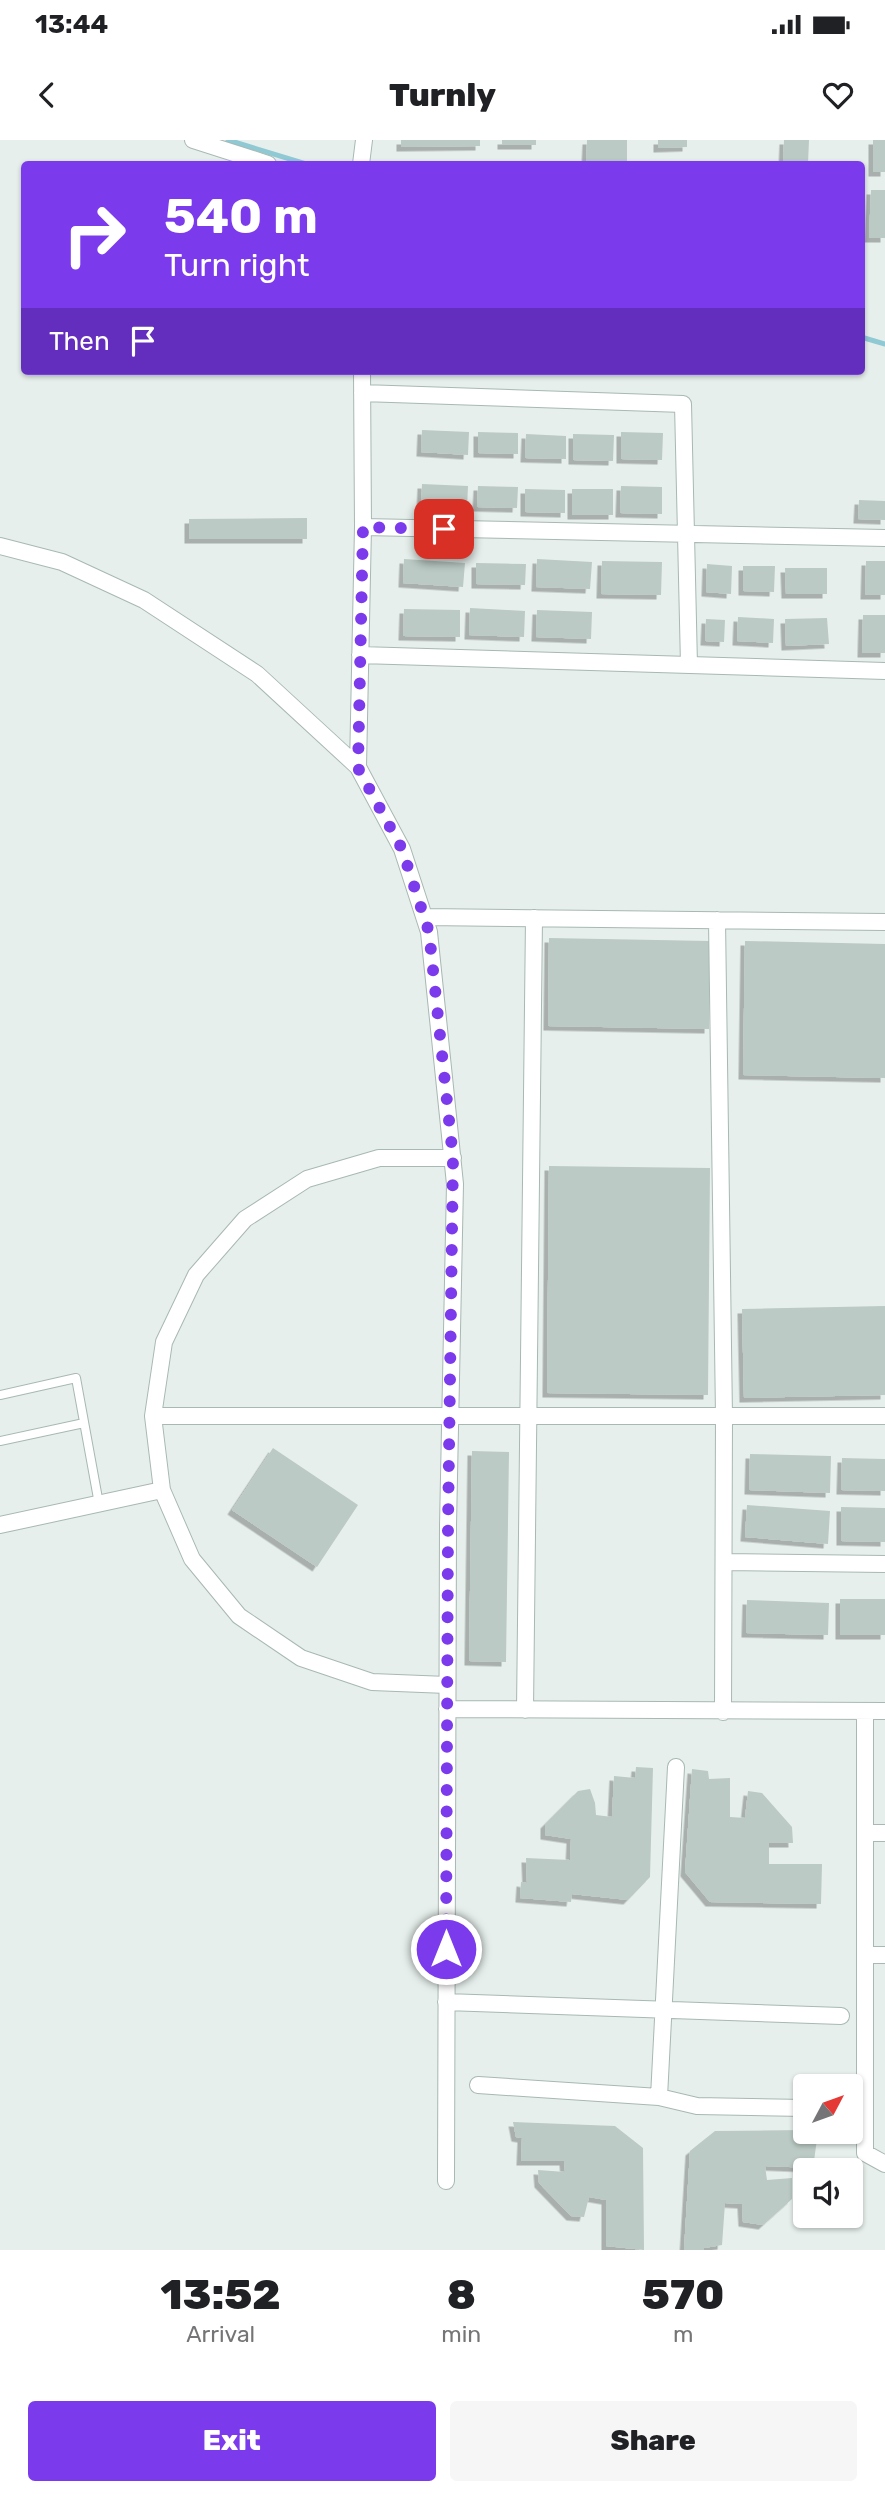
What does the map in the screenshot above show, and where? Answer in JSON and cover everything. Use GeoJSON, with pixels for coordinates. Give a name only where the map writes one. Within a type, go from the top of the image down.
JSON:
{"type":"FeatureCollection","features":[{"type":"Feature","properties":{"kind":"street"},"geometry":{"type":"LineString","coordinates":[[193,140],[259,161]]}},
{"type":"Feature","properties":{"kind":"street"},"geometry":{"type":"LineString","coordinates":[[361,161],[364,140]]}},
{"type":"Feature","properties":{"kind":"street"},"geometry":{"type":"LineString","coordinates":[[358,768],[363,527],[362,375]]}},
{"type":"Feature","properties":{"kind":"street"},"geometry":{"type":"LineString","coordinates":[[362,393],[684,404],[689,665]]}},
{"type":"Feature","properties":{"kind":"street"},"geometry":{"type":"LineString","coordinates":[[363,527],[885,538]]}},
{"type":"Feature","properties":{"kind":"street"},"geometry":{"type":"LineString","coordinates":[[0,546],[62,562],[144,600],[257,674],[358,768],[402,849],[429,932],[453,1158],[447,1685],[446,2181]]}},
{"type":"Feature","properties":{"kind":"street"},"geometry":{"type":"LineString","coordinates":[[360,656],[885,671]]}},
{"type":"Feature","properties":{"kind":"street"},"geometry":{"type":"LineString","coordinates":[[424,917],[885,922]]}},
{"type":"Feature","properties":{"kind":"street"},"geometry":{"type":"LineString","coordinates":[[525,1710],[534,918]]}},
{"type":"Feature","properties":{"kind":"street"},"geometry":{"type":"LineString","coordinates":[[717,920],[724,1416],[723,1712]]}},
{"type":"Feature","properties":{"kind":"street"},"geometry":{"type":"LineString","coordinates":[[447,1685],[372,1682],[301,1658],[239,1616],[192,1559],[162,1490],[153,1416],[164,1342],[196,1275],[245,1219],[307,1179],[379,1158],[453,1158]]}},
{"type":"Feature","properties":{"kind":"street"},"geometry":{"type":"LineString","coordinates":[[153,1416],[885,1416]]}},
{"type":"Feature","properties":{"kind":"street"},"geometry":{"type":"LineString","coordinates":[[0,1525],[162,1490]]}},
{"type":"Feature","properties":{"kind":"street"},"geometry":{"type":"LineString","coordinates":[[724,1562],[885,1564]]}},
{"type":"Feature","properties":{"kind":"street"},"geometry":{"type":"LineString","coordinates":[[447,1709],[885,1711]]}},
{"type":"Feature","properties":{"kind":"street"},"geometry":{"type":"LineString","coordinates":[[865,1711],[865,2153],[885,2164]]}},
{"type":"Feature","properties":{"kind":"street"},"geometry":{"type":"LineString","coordinates":[[659,2097],[676,1767]]}},
{"type":"Feature","properties":{"kind":"street"},"geometry":{"type":"LineString","coordinates":[[865,1833],[885,1833]]}},
{"type":"Feature","properties":{"kind":"street"},"geometry":{"type":"LineString","coordinates":[[865,1955],[885,1955]]}},
{"type":"Feature","properties":{"kind":"street"},"geometry":{"type":"LineString","coordinates":[[446,2002],[841,2016]]}},
{"type":"Feature","properties":{"kind":"street"},"geometry":{"type":"LineString","coordinates":[[478,2085],[659,2097],[698,2106],[793,2108]]}},
{"type":"Feature","properties":{"kind":"lane"},"geometry":{"type":"LineString","coordinates":[[0,1395],[76,1378],[99,1504]]}},
{"type":"Feature","properties":{"kind":"lane"},"geometry":{"type":"LineString","coordinates":[[0,1441],[84,1423]]}},
{"type":"Feature","properties":{"kind":"building"},"geometry":{"type":"Polygon","coordinates":[[[401,140],[480,140],[480,146],[401,147],[401,140]]]}},
{"type":"Feature","properties":{"kind":"building"},"geometry":{"type":"Polygon","coordinates":[[[502,140],[536,140],[536,145],[502,145],[502,140]]]}},
{"type":"Feature","properties":{"kind":"building"},"geometry":{"type":"Polygon","coordinates":[[[587,140],[627,140],[627,161],[586,161],[587,140]]]}},
{"type":"Feature","properties":{"kind":"building"},"geometry":{"type":"Polygon","coordinates":[[[658,140],[687,140],[687,147],[658,148],[658,140]]]}},
{"type":"Feature","properties":{"kind":"building"},"geometry":{"type":"Polygon","coordinates":[[[784,140],[809,140],[808,161],[783,161],[784,140]]]}},
{"type":"Feature","properties":{"kind":"building"},"geometry":{"type":"Polygon","coordinates":[[[873,140],[885,140],[885,172],[873,172],[873,140]]]}},
{"type":"Feature","properties":{"kind":"building"},"geometry":{"type":"Polygon","coordinates":[[[871,190],[885,190],[885,238],[869,238],[871,190]]]}},
{"type":"Feature","properties":{"kind":"building"},"geometry":{"type":"Polygon","coordinates":[[[422,430],[469,432],[468,455],[421,452],[422,430]]]}},
{"type":"Feature","properties":{"kind":"building"},"geometry":{"type":"Polygon","coordinates":[[[478,432],[518,433],[518,454],[478,453],[478,432]]]}},
{"type":"Feature","properties":{"kind":"building"},"geometry":{"type":"Polygon","coordinates":[[[621,432],[663,433],[662,460],[621,459],[621,432]]]}},
{"type":"Feature","properties":{"kind":"building"},"geometry":{"type":"Polygon","coordinates":[[[526,434],[566,436],[566,459],[525,458],[526,434]]]}},
{"type":"Feature","properties":{"kind":"building"},"geometry":{"type":"Polygon","coordinates":[[[573,434],[614,435],[613,461],[573,460],[573,434]]]}},
{"type":"Feature","properties":{"kind":"building"},"geometry":{"type":"Polygon","coordinates":[[[422,484],[468,486],[467,509],[421,507],[422,484]]]}},
{"type":"Feature","properties":{"kind":"building"},"geometry":{"type":"Polygon","coordinates":[[[478,486],[518,487],[517,508],[477,507],[478,486]]]}},
{"type":"Feature","properties":{"kind":"building"},"geometry":{"type":"Polygon","coordinates":[[[621,486],[662,487],[662,514],[620,513],[621,486]]]}},
{"type":"Feature","properties":{"kind":"building"},"geometry":{"type":"Polygon","coordinates":[[[525,489],[565,490],[565,513],[525,512],[525,489]]]}},
{"type":"Feature","properties":{"kind":"building"},"geometry":{"type":"Polygon","coordinates":[[[572,489],[613,489],[613,515],[572,515],[572,489]]]}},
{"type":"Feature","properties":{"kind":"building"},"geometry":{"type":"Polygon","coordinates":[[[859,500],[885,501],[885,520],[858,519],[859,500]]]}},
{"type":"Feature","properties":{"kind":"building"},"geometry":{"type":"Polygon","coordinates":[[[307,518],[307,539],[189,539],[189,519],[307,518]]]}},
{"type":"Feature","properties":{"kind":"building"},"geometry":{"type":"Polygon","coordinates":[[[404,559],[465,563],[463,587],[403,583],[404,559]]]}},
{"type":"Feature","properties":{"kind":"building"},"geometry":{"type":"Polygon","coordinates":[[[537,559],[592,562],[590,589],[536,587],[537,559]]]}},
{"type":"Feature","properties":{"kind":"building"},"geometry":{"type":"Polygon","coordinates":[[[602,561],[662,562],[661,595],[601,594],[602,561]]]}},
{"type":"Feature","properties":{"kind":"building"},"geometry":{"type":"Polygon","coordinates":[[[866,561],[885,561],[885,595],[865,595],[866,561]]]}},
{"type":"Feature","properties":{"kind":"building"},"geometry":{"type":"Polygon","coordinates":[[[476,563],[526,564],[525,585],[476,584],[476,563]]]}},
{"type":"Feature","properties":{"kind":"building"},"geometry":{"type":"Polygon","coordinates":[[[707,564],[732,566],[731,594],[706,592],[707,564]]]}},
{"type":"Feature","properties":{"kind":"building"},"geometry":{"type":"Polygon","coordinates":[[[743,566],[775,566],[774,592],[743,591],[743,566]]]}},
{"type":"Feature","properties":{"kind":"building"},"geometry":{"type":"Polygon","coordinates":[[[785,568],[827,568],[827,594],[786,594],[785,568]]]}},
{"type":"Feature","properties":{"kind":"building"},"geometry":{"type":"Polygon","coordinates":[[[470,608],[525,611],[524,637],[469,635],[470,608]]]}},
{"type":"Feature","properties":{"kind":"building"},"geometry":{"type":"Polygon","coordinates":[[[404,609],[460,610],[460,637],[403,636],[404,609]]]}},
{"type":"Feature","properties":{"kind":"building"},"geometry":{"type":"Polygon","coordinates":[[[537,610],[592,612],[591,639],[536,637],[537,610]]]}},
{"type":"Feature","properties":{"kind":"building"},"geometry":{"type":"Polygon","coordinates":[[[863,615],[885,615],[885,653],[862,653],[863,615]]]}},
{"type":"Feature","properties":{"kind":"building"},"geometry":{"type":"Polygon","coordinates":[[[738,617],[774,619],[773,643],[737,641],[738,617]]]}},
{"type":"Feature","properties":{"kind":"building"},"geometry":{"type":"Polygon","coordinates":[[[827,618],[829,644],[786,646],[785,619],[827,618]]]}},
{"type":"Feature","properties":{"kind":"building"},"geometry":{"type":"Polygon","coordinates":[[[706,619],[725,620],[724,642],[705,641],[706,619]]]}},
{"type":"Feature","properties":{"kind":"building"},"geometry":{"type":"Polygon","coordinates":[[[549,938],[710,941],[709,1029],[548,1026],[549,938]]]}},
{"type":"Feature","properties":{"kind":"building"},"geometry":{"type":"Polygon","coordinates":[[[745,941],[885,944],[885,1078],[743,1075],[745,941]]]}},
{"type":"Feature","properties":{"kind":"building"},"geometry":{"type":"Polygon","coordinates":[[[549,1166],[710,1168],[708,1395],[547,1393],[549,1166]]]}},
{"type":"Feature","properties":{"kind":"building"},"geometry":{"type":"Polygon","coordinates":[[[885,1306],[885,1395],[744,1398],[742,1309],[885,1306]]]}},
{"type":"Feature","properties":{"kind":"building"},"geometry":{"type":"Polygon","coordinates":[[[273,1448],[358,1505],[317,1567],[232,1510],[273,1448]]]}},
{"type":"Feature","properties":{"kind":"building"},"geometry":{"type":"Polygon","coordinates":[[[472,1451],[509,1452],[506,1662],[469,1661],[472,1451]]]}},
{"type":"Feature","properties":{"kind":"building"},"geometry":{"type":"Polygon","coordinates":[[[750,1454],[831,1456],[830,1493],[749,1490],[750,1454]]]}},
{"type":"Feature","properties":{"kind":"building"},"geometry":{"type":"Polygon","coordinates":[[[842,1458],[885,1459],[885,1491],[841,1490],[842,1458]]]}},
{"type":"Feature","properties":{"kind":"building"},"geometry":{"type":"Polygon","coordinates":[[[747,1505],[830,1511],[828,1544],[745,1537],[747,1505]]]}},
{"type":"Feature","properties":{"kind":"building"},"geometry":{"type":"Polygon","coordinates":[[[841,1507],[885,1508],[885,1542],[841,1541],[841,1507]]]}},
{"type":"Feature","properties":{"kind":"building"},"geometry":{"type":"Polygon","coordinates":[[[840,1599],[885,1599],[885,1635],[840,1635],[840,1599]]]}},
{"type":"Feature","properties":{"kind":"building"},"geometry":{"type":"Polygon","coordinates":[[[747,1600],[829,1603],[828,1635],[746,1633],[747,1600]]]}},
{"type":"Feature","properties":{"kind":"building"},"geometry":{"type":"Polygon","coordinates":[[[636,1767],[653,1768],[650,1877],[628,1900],[572,1894],[571,1902],[520,1898],[521,1882],[527,1883],[526,1858],[570,1860],[571,1839],[545,1835],[545,1824],[578,1791],[590,1789],[596,1815],[612,1817],[614,1776],[635,1778],[636,1767]]]}},
{"type":"Feature","properties":{"kind":"building"},"geometry":{"type":"Polygon","coordinates":[[[692,1769],[708,1771],[709,1779],[730,1778],[730,1817],[745,1818],[748,1791],[762,1793],[792,1827],[793,1843],[769,1843],[769,1864],[822,1864],[821,1904],[710,1902],[685,1872],[692,1769]]]}},
{"type":"Feature","properties":{"kind":"building"},"geometry":{"type":"Polygon","coordinates":[[[513,2122],[615,2126],[643,2148],[644,2250],[606,2246],[606,2200],[589,2197],[584,2217],[571,2216],[539,2183],[538,2170],[565,2172],[564,2161],[521,2161],[522,2138],[516,2137],[513,2122]]]}},
{"type":"Feature","properties":{"kind":"building"},"geometry":{"type":"Polygon","coordinates":[[[793,2130],[793,2144],[816,2144],[814,2158],[793,2158],[793,2167],[765,2166],[767,2180],[792,2178],[792,2199],[763,2225],[743,2222],[742,2204],[725,2203],[722,2245],[704,2250],[684,2250],[690,2151],[715,2131],[793,2130]]]}},
{"type":"Feature","properties":{"kind":"waterway"},"geometry":{"type":"LineString","coordinates":[[228,140],[296,161]]}},
{"type":"Feature","properties":{"kind":"waterway"},"geometry":{"type":"LineString","coordinates":[[865,338],[885,344]]}},
{"type":"Feature","properties":{"kind":"route"},"geometry":{"type":"LineString","coordinates":[[444,529],[363,527],[358,768],[402,849],[429,932],[455,1184],[448,1526],[446,1949]]}}]}
